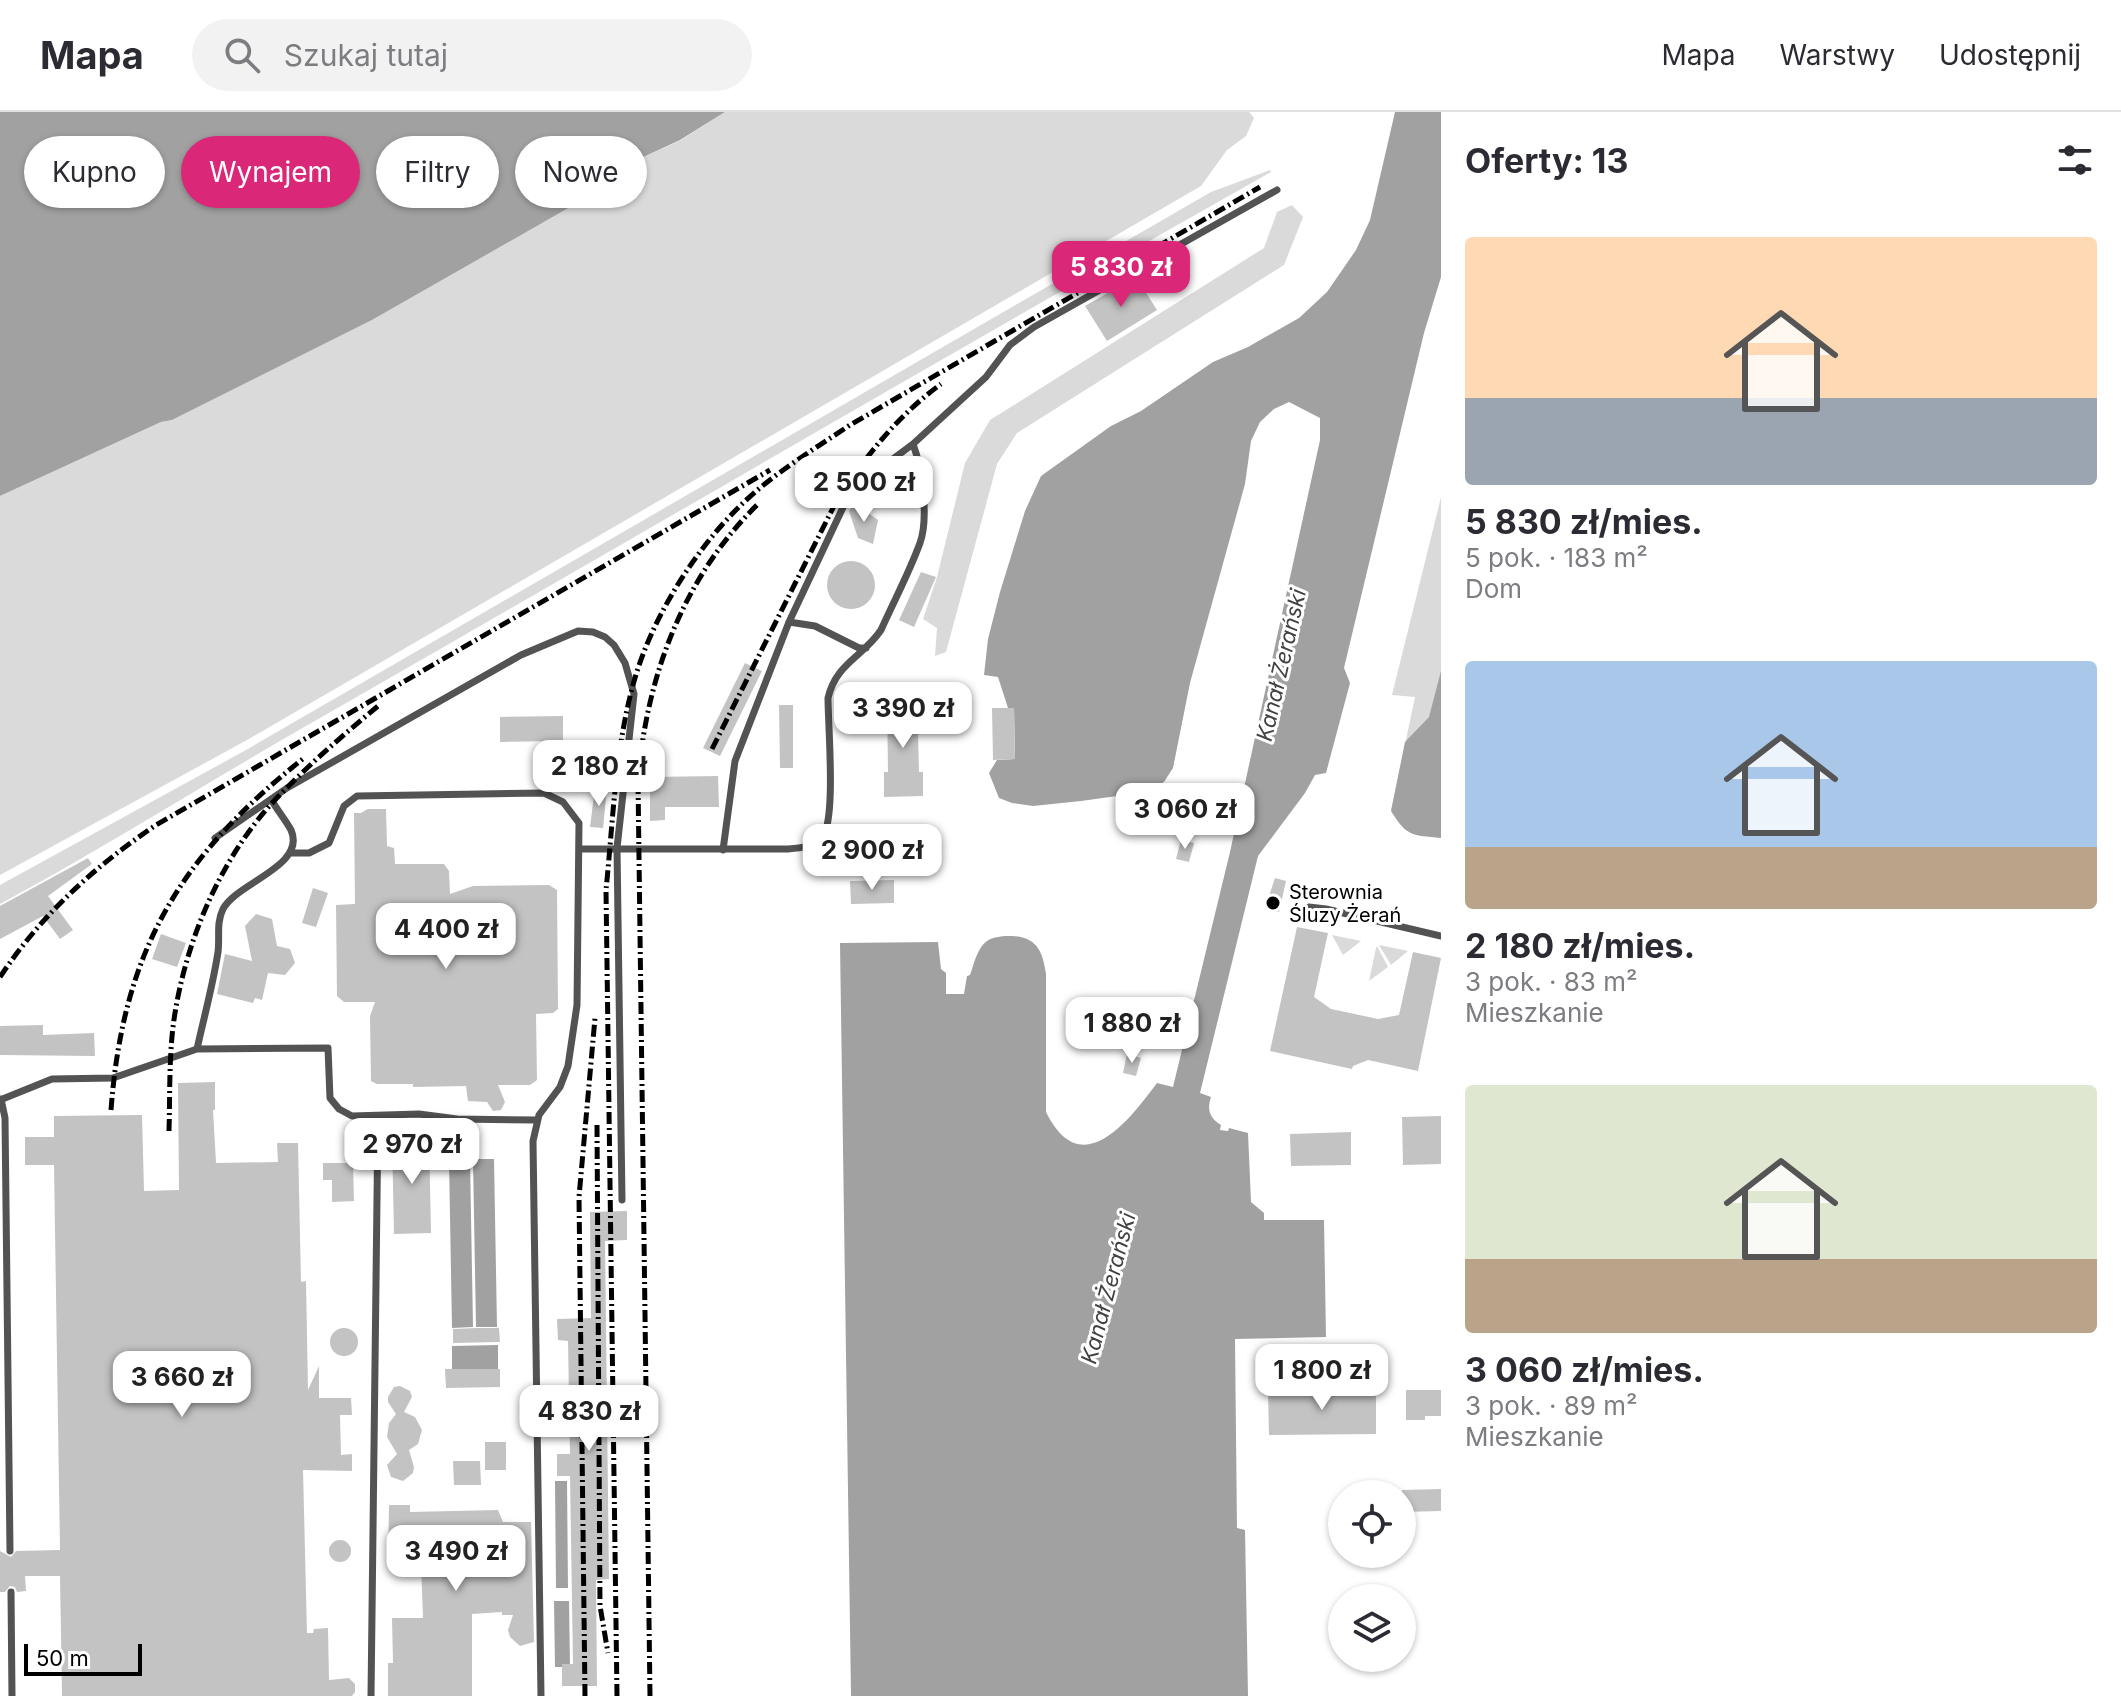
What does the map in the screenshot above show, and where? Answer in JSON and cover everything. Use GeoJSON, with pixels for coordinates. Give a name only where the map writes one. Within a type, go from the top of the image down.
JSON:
{"type":"FeatureCollection","features":[{"type":"Feature","properties":{"kind":"lane"},"geometry":{"type":"LineString","coordinates":[[723,850],[735,761],[789,622],[846,501],[866,479],[913,444],[986,377],[1010,345],[1034,327],[1277,190]]}},
{"type":"Feature","properties":{"kind":"lane"},"geometry":{"type":"LineString","coordinates":[[580,849],[788,849],[808,847],[820,840],[826,830],[830,809],[828,698],[831,684],[840,669],[866,648],[881,630],[921,541],[920,463],[913,444]]}},
{"type":"Feature","properties":{"kind":"lane"},"geometry":{"type":"LineString","coordinates":[[789,622],[815,626],[859,648],[866,648]]}},
{"type":"Feature","properties":{"kind":"lane"},"geometry":{"type":"LineString","coordinates":[[215,838],[271,799],[521,655],[578,631],[593,632],[614,645],[633,684],[634,707],[617,848],[622,1200]]}},
{"type":"Feature","properties":{"kind":"lane"},"geometry":{"type":"LineString","coordinates":[[290,853],[309,853],[329,843],[344,806],[357,796],[544,793],[563,802],[579,823],[577,1005],[568,1066],[560,1087],[537,1120],[533,1141],[541,1696]]}},
{"type":"Feature","properties":{"kind":"lane"},"geometry":{"type":"LineString","coordinates":[[197,1049],[218,950],[218,923],[223,908],[242,890],[283,863],[290,853],[292,833],[271,799]]}},
{"type":"Feature","properties":{"kind":"lane"},"geometry":{"type":"LineString","coordinates":[[820,840],[855,844]]}},
{"type":"Feature","properties":{"kind":"lane"},"geometry":{"type":"LineString","coordinates":[[1293,919],[1309,907],[1441,936]]}},
{"type":"Feature","properties":{"kind":"lane"},"geometry":{"type":"LineString","coordinates":[[10,1551],[5,1118],[1,1099],[52,1079],[124,1075],[197,1049],[328,1048],[330,1098],[339,1109],[352,1116],[419,1114],[457,1119],[537,1120]]}},
{"type":"Feature","properties":{"kind":"lane"},"geometry":{"type":"LineString","coordinates":[[371,1696],[378,1116]]}},
{"type":"Feature","properties":{"kind":"lane"},"geometry":{"type":"LineString","coordinates":[[11,1592],[12,1696]]}},
{"type":"Feature","properties":{"kind":"shaded area"},"geometry":{"type":"Polygon","coordinates":[[[725,112],[1249,112],[1254,118],[1246,136],[1227,150],[1201,186],[247,740],[0,875],[0,496],[161,422],[172,420],[372,320],[568,208],[647,208],[647,155],[681,140],[725,112]]]}},
{"type":"Feature","properties":{"kind":"shaded area"},"geometry":{"type":"Polygon","coordinates":[[[1270,170],[0,904],[0,885],[246,750],[1211,192],[1270,170]]]}},
{"type":"Feature","properties":{"kind":"shaded area"},"geometry":{"type":"Polygon","coordinates":[[[1292,205],[1303,217],[1284,265],[1017,433],[997,464],[946,652],[935,656],[937,628],[923,619],[937,577],[965,463],[990,420],[1264,248],[1277,212],[1292,205]]]}},
{"type":"Feature","properties":{"kind":"shaded area"},"geometry":{"type":"Polygon","coordinates":[[[1441,497],[1441,735],[1391,811],[1415,697],[1392,695],[1441,497]]]}},
{"type":"Feature","properties":{"kind":"shaded area"},"geometry":{"type":"Polygon","coordinates":[[[1332,935],[1361,941],[1343,955],[1332,935]]]}},
{"type":"Feature","properties":{"kind":"shaded area"},"geometry":{"type":"Polygon","coordinates":[[[1379,945],[1408,951],[1391,965],[1379,945]]]}},
{"type":"Feature","properties":{"kind":"shaded area"},"geometry":{"type":"Polygon","coordinates":[[[1376,948],[1388,967],[1369,981],[1376,948]]]}},
{"type":"Feature","properties":{"kind":"water"},"geometry":{"type":"Polygon","coordinates":[[[0,112],[725,112],[680,140],[647,155],[647,136],[515,136],[515,208],[568,208],[372,320],[172,420],[161,422],[0,496],[0,112]]]}},
{"type":"Feature","properties":{"kind":"water","name":"Kanał Żerański"},"geometry":{"type":"Polygon","coordinates":[[[1395,112],[1441,112],[1441,277],[1424,333],[1344,668],[1350,683],[1326,773],[1315,775],[1258,856],[1200,1093],[1211,1097],[1210,1113],[1221,1125],[1220,1130],[1228,1131],[1229,1128],[1248,1133],[1251,1202],[1264,1213],[1264,1220],[1324,1220],[1326,1337],[1235,1339],[1237,1528],[1245,1530],[1248,1696],[851,1696],[840,943],[938,942],[941,969],[946,973],[946,994],[964,994],[967,976],[987,941],[1012,936],[1033,943],[1041,953],[1046,974],[1046,1112],[1060,1133],[1074,1143],[1089,1144],[1104,1139],[1132,1114],[1157,1083],[1173,1087],[1230,852],[1320,440],[1320,418],[1289,402],[1274,409],[1260,422],[1251,441],[1245,484],[1190,683],[1173,768],[1164,782],[1146,792],[1033,806],[999,798],[989,773],[997,760],[1015,759],[1014,708],[1008,708],[998,677],[984,675],[988,639],[1025,511],[1041,476],[1111,426],[1141,411],[1213,362],[1248,347],[1299,318],[1327,292],[1356,250],[1370,220],[1395,112]]]}},
{"type":"Feature","properties":{"kind":"water"},"geometry":{"type":"Polygon","coordinates":[[[1441,671],[1441,838],[1411,833],[1401,826],[1391,811],[1405,742],[1429,717],[1441,671]]]}},
{"type":"Feature","properties":{"kind":"water"},"geometry":{"type":"Polygon","coordinates":[[[470,1159],[473,1327],[452,1328],[449,1160],[470,1159]]]}},
{"type":"Feature","properties":{"kind":"water"},"geometry":{"type":"Polygon","coordinates":[[[473,1159],[494,1159],[497,1327],[476,1327],[473,1159]]]}},
{"type":"Feature","properties":{"kind":"water"},"geometry":{"type":"Polygon","coordinates":[[[498,1345],[498,1369],[452,1369],[452,1346],[498,1345]]]}},
{"type":"Feature","properties":{"kind":"water"},"geometry":{"type":"Polygon","coordinates":[[[555,1481],[567,1481],[568,1588],[556,1588],[555,1481]]]}},
{"type":"Feature","properties":{"kind":"water"},"geometry":{"type":"Polygon","coordinates":[[[554,1601],[569,1601],[570,1667],[555,1667],[554,1601]]]}},
{"type":"Feature","properties":{"kind":"building"},"geometry":{"type":"Polygon","coordinates":[[[1136,277],[1157,310],[1107,341],[1085,306],[1136,277]]]}},
{"type":"Feature","properties":{"kind":"building"},"geometry":{"type":"Polygon","coordinates":[[[854,503],[878,520],[873,544],[858,538],[849,511],[854,503]]]}},
{"type":"Feature","properties":{"kind":"building"},"geometry":{"type":"Polygon","coordinates":[[[851,561],[868,568],[875,585],[868,602],[851,609],[834,602],[827,585],[834,568],[851,561]]]}},
{"type":"Feature","properties":{"kind":"building"},"geometry":{"type":"Polygon","coordinates":[[[921,572],[936,577],[914,627],[899,620],[921,572]]]}},
{"type":"Feature","properties":{"kind":"building"},"geometry":{"type":"Polygon","coordinates":[[[745,663],[762,671],[720,756],[703,748],[745,663]]]}},
{"type":"Feature","properties":{"kind":"building"},"geometry":{"type":"Polygon","coordinates":[[[917,697],[919,772],[923,772],[923,796],[884,797],[884,772],[888,772],[887,698],[917,697]]]}},
{"type":"Feature","properties":{"kind":"building"},"geometry":{"type":"Polygon","coordinates":[[[779,705],[793,705],[793,768],[780,768],[779,705]]]}},
{"type":"Feature","properties":{"kind":"building"},"geometry":{"type":"Polygon","coordinates":[[[992,708],[1014,708],[1015,759],[993,760],[992,708]]]}},
{"type":"Feature","properties":{"kind":"building"},"geometry":{"type":"Polygon","coordinates":[[[563,716],[563,741],[500,742],[500,717],[563,716]]]}},
{"type":"Feature","properties":{"kind":"building"},"geometry":{"type":"Polygon","coordinates":[[[718,776],[719,807],[665,807],[665,820],[650,821],[650,777],[718,776]]]}},
{"type":"Feature","properties":{"kind":"building"},"geometry":{"type":"Polygon","coordinates":[[[595,787],[607,788],[603,828],[590,827],[595,787]]]}},
{"type":"Feature","properties":{"kind":"building"},"geometry":{"type":"Polygon","coordinates":[[[386,809],[387,846],[394,848],[395,864],[444,864],[449,871],[450,894],[473,886],[549,885],[557,890],[558,1009],[553,1013],[536,1014],[537,1080],[530,1085],[498,1085],[505,1102],[501,1110],[493,1111],[487,1102],[468,1101],[466,1086],[413,1087],[413,1084],[377,1084],[371,1081],[370,1016],[375,1002],[344,1002],[337,996],[336,905],[355,904],[354,813],[386,809]]]}},
{"type":"Feature","properties":{"kind":"building"},"geometry":{"type":"Polygon","coordinates":[[[1181,840],[1194,843],[1189,862],[1176,859],[1181,840]]]}},
{"type":"Feature","properties":{"kind":"building"},"geometry":{"type":"Polygon","coordinates":[[[88,858],[92,864],[48,896],[73,930],[60,939],[43,916],[0,939],[0,906],[88,858]]]}},
{"type":"Feature","properties":{"kind":"building"},"geometry":{"type":"Polygon","coordinates":[[[1275,878],[1286,881],[1279,912],[1265,908],[1275,878]]]}},
{"type":"Feature","properties":{"kind":"building"},"geometry":{"type":"Polygon","coordinates":[[[894,880],[894,903],[851,904],[850,881],[894,880]]]}},
{"type":"Feature","properties":{"kind":"building"},"geometry":{"type":"Polygon","coordinates":[[[313,888],[328,893],[316,927],[302,923],[313,888]]]}},
{"type":"Feature","properties":{"kind":"building"},"geometry":{"type":"Polygon","coordinates":[[[256,914],[272,919],[277,946],[290,949],[295,963],[285,975],[268,973],[262,1000],[255,998],[253,1003],[217,994],[225,954],[252,961],[245,926],[256,914]]]}},
{"type":"Feature","properties":{"kind":"building"},"geometry":{"type":"Polygon","coordinates":[[[1297,927],[1328,933],[1314,997],[1331,1009],[1378,1019],[1399,1015],[1413,952],[1441,958],[1418,1071],[1368,1060],[1352,1069],[1270,1051],[1297,927]]]}},
{"type":"Feature","properties":{"kind":"building"},"geometry":{"type":"Polygon","coordinates":[[[161,934],[186,943],[177,967],[152,959],[161,934]]]}},
{"type":"Feature","properties":{"kind":"building"},"geometry":{"type":"Polygon","coordinates":[[[43,1025],[43,1035],[94,1033],[95,1056],[0,1055],[0,1026],[43,1025]]]}},
{"type":"Feature","properties":{"kind":"building"},"geometry":{"type":"Polygon","coordinates":[[[1127,1054],[1141,1058],[1136,1076],[1123,1073],[1127,1054]]]}},
{"type":"Feature","properties":{"kind":"building"},"geometry":{"type":"Polygon","coordinates":[[[215,1082],[216,1163],[278,1162],[277,1143],[298,1143],[301,1282],[306,1281],[308,1390],[319,1366],[319,1398],[351,1398],[352,1415],[340,1415],[341,1455],[352,1454],[352,1471],[303,1470],[307,1633],[328,1628],[329,1680],[349,1678],[355,1684],[355,1692],[352,1696],[62,1696],[60,1576],[25,1576],[26,1591],[17,1592],[15,1587],[10,1586],[5,1592],[0,1592],[0,1551],[11,1557],[16,1551],[60,1550],[54,1165],[25,1165],[25,1137],[54,1137],[54,1116],[142,1115],[144,1191],[179,1190],[178,1083],[215,1082]]]}},
{"type":"Feature","properties":{"kind":"building"},"geometry":{"type":"Polygon","coordinates":[[[1441,1116],[1441,1164],[1403,1165],[1402,1117],[1441,1116]]]}},
{"type":"Feature","properties":{"kind":"building"},"geometry":{"type":"Polygon","coordinates":[[[1351,1132],[1351,1165],[1291,1166],[1290,1134],[1351,1132]]]}},
{"type":"Feature","properties":{"kind":"building"},"geometry":{"type":"Polygon","coordinates":[[[429,1137],[431,1233],[394,1234],[392,1138],[429,1137]]]}},
{"type":"Feature","properties":{"kind":"building"},"geometry":{"type":"Polygon","coordinates":[[[323,1163],[353,1163],[354,1201],[332,1202],[332,1180],[323,1180],[323,1163]]]}},
{"type":"Feature","properties":{"kind":"building"},"geometry":{"type":"Polygon","coordinates":[[[627,1211],[627,1240],[605,1241],[609,1579],[596,1580],[597,1686],[562,1686],[562,1664],[573,1664],[570,1476],[557,1476],[557,1454],[570,1454],[568,1341],[558,1340],[557,1319],[591,1318],[590,1212],[627,1211]]]}},
{"type":"Feature","properties":{"kind":"building"},"geometry":{"type":"Polygon","coordinates":[[[344,1328],[354,1332],[358,1342],[354,1352],[344,1356],[334,1352],[330,1342],[334,1332],[344,1328]]]}},
{"type":"Feature","properties":{"kind":"building"},"geometry":{"type":"Polygon","coordinates":[[[499,1328],[500,1342],[453,1343],[453,1329],[499,1328]]]}},
{"type":"Feature","properties":{"kind":"building"},"geometry":{"type":"Polygon","coordinates":[[[445,1369],[500,1369],[500,1387],[446,1388],[445,1369]]]}},
{"type":"Feature","properties":{"kind":"building"},"geometry":{"type":"Polygon","coordinates":[[[400,1386],[410,1391],[412,1397],[404,1412],[415,1417],[422,1430],[418,1444],[409,1450],[413,1473],[403,1481],[391,1477],[387,1465],[397,1454],[387,1437],[389,1423],[396,1414],[388,1397],[394,1387],[400,1386]]]}},
{"type":"Feature","properties":{"kind":"building"},"geometry":{"type":"Polygon","coordinates":[[[1376,1390],[1376,1434],[1269,1435],[1268,1391],[1376,1390]]]}},
{"type":"Feature","properties":{"kind":"building"},"geometry":{"type":"Polygon","coordinates":[[[1406,1390],[1441,1390],[1441,1416],[1406,1420],[1406,1390]]]}},
{"type":"Feature","properties":{"kind":"building"},"geometry":{"type":"Polygon","coordinates":[[[485,1442],[506,1442],[506,1470],[485,1470],[485,1442]]]}},
{"type":"Feature","properties":{"kind":"building"},"geometry":{"type":"Polygon","coordinates":[[[453,1461],[480,1461],[481,1485],[454,1485],[453,1461]]]}},
{"type":"Feature","properties":{"kind":"building"},"geometry":{"type":"Polygon","coordinates":[[[1441,1489],[1441,1511],[1416,1512],[1416,1490],[1441,1489]]]}},
{"type":"Feature","properties":{"kind":"building"},"geometry":{"type":"Polygon","coordinates":[[[389,1505],[410,1505],[410,1512],[498,1510],[503,1522],[531,1522],[534,1642],[520,1646],[510,1637],[508,1630],[513,1615],[502,1615],[502,1612],[472,1614],[472,1696],[388,1696],[388,1663],[393,1663],[392,1618],[423,1618],[421,1564],[399,1571],[388,1565],[389,1505]]]}},
{"type":"Feature","properties":{"kind":"building"},"geometry":{"type":"Polygon","coordinates":[[[340,1540],[348,1543],[351,1551],[348,1559],[340,1562],[332,1559],[329,1551],[332,1543],[340,1540]]]}},
{"type":"Feature","properties":{"kind":"railway"},"geometry":{"type":"LineString","coordinates":[[617,1696],[606,890],[622,735],[633,685],[650,636],[676,588],[707,543],[742,504],[780,472],[850,425],[1260,187]]}},
{"type":"Feature","properties":{"kind":"railway"},"geometry":{"type":"LineString","coordinates":[[712,749],[834,506],[882,440],[909,410],[941,384]]}},
{"type":"Feature","properties":{"kind":"railway"},"geometry":{"type":"LineString","coordinates":[[0,977],[33,933],[70,893],[156,825],[770,470]]}},
{"type":"Feature","properties":{"kind":"railway"},"geometry":{"type":"LineString","coordinates":[[650,1696],[638,781],[649,705],[672,632],[708,565],[757,505]]}},
{"type":"Feature","properties":{"kind":"railway"},"geometry":{"type":"LineString","coordinates":[[169,1131],[171,1053],[178,997],[195,936],[221,877],[254,824],[274,801],[324,752],[378,706]]}},
{"type":"Feature","properties":{"kind":"railway"},"geometry":{"type":"LineString","coordinates":[[111,1110],[129,1001],[145,954],[166,911],[192,870],[223,832],[304,758]]}},
{"type":"Feature","properties":{"kind":"railway"},"geometry":{"type":"LineString","coordinates":[[585,1696],[579,1197],[595,1018]]}},
{"type":"Feature","properties":{"kind":"railway"},"geometry":{"type":"LineString","coordinates":[[597,1125],[600,1606],[608,1653]]}},
{"type":"Feature","properties":{"kind":"place","name":"Sterownia Śluzy Żerań"},"geometry":{"type":"Point","coordinates":[1273,903]}}]}
